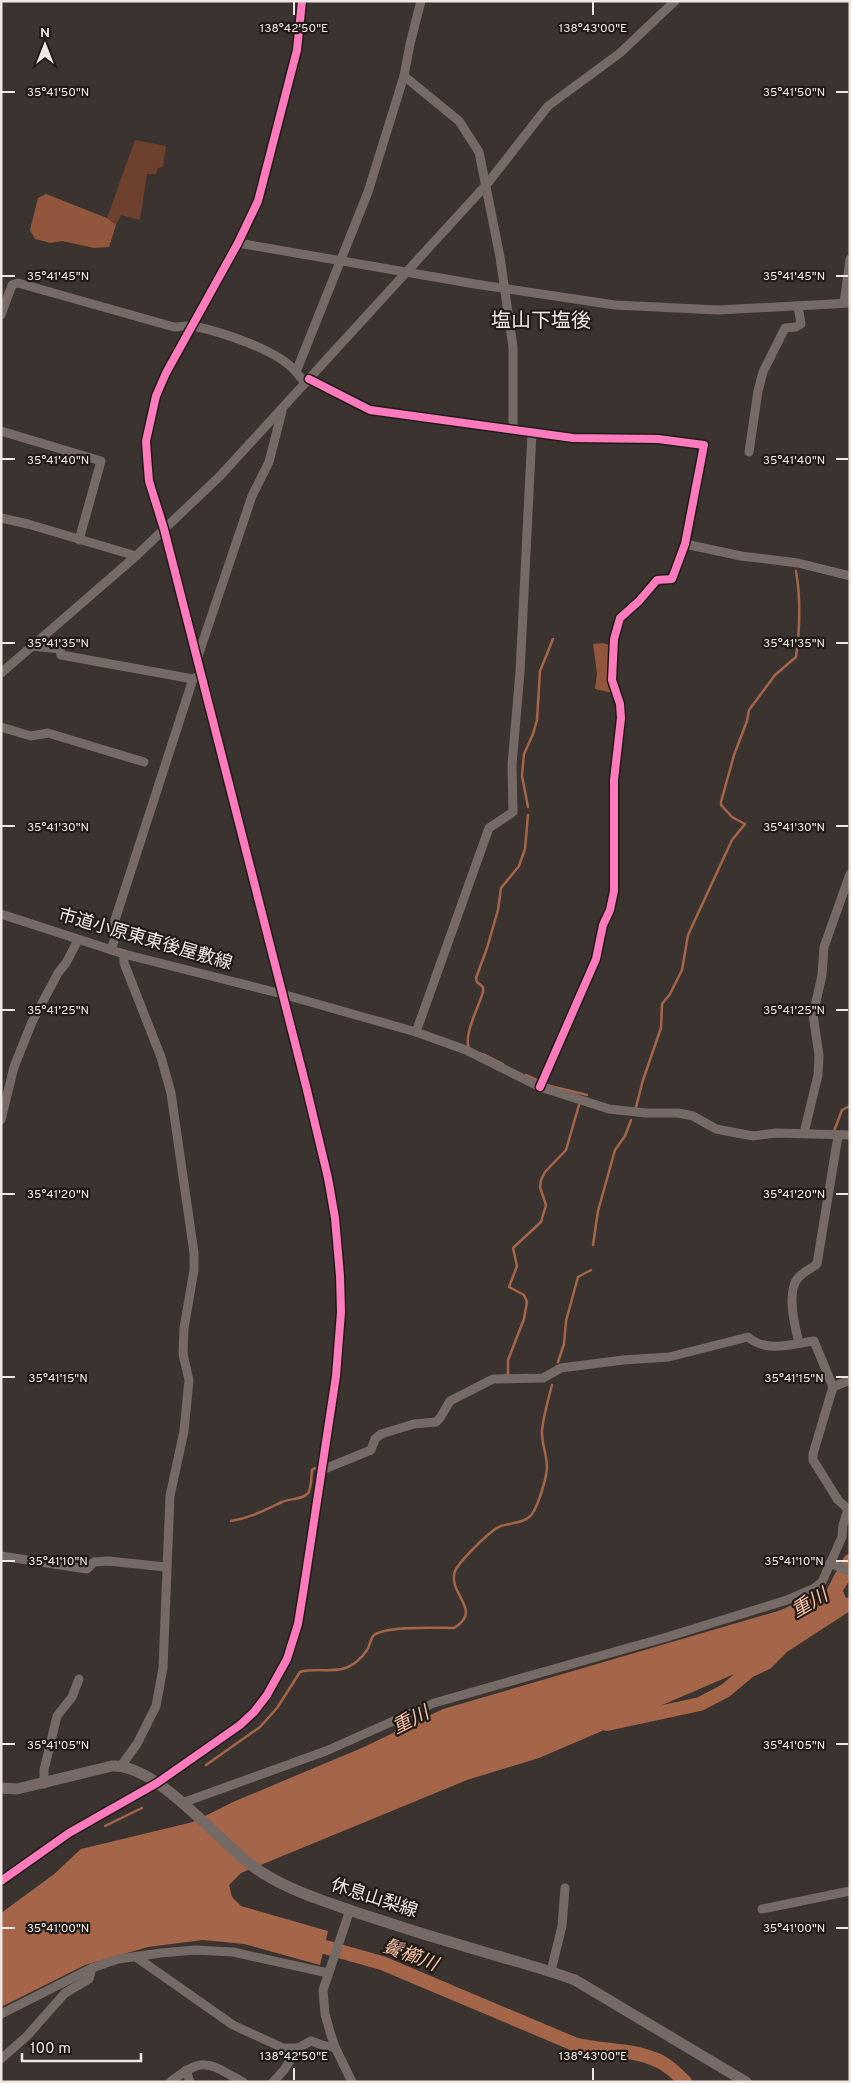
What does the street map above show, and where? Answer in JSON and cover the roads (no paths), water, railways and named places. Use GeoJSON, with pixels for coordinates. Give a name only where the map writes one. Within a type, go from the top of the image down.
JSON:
{"type":"FeatureCollection","features":[{"type":"Feature","properties":{"kind":"main road","name":"休息山梨線"},"geometry":{"type":"LineString","coordinates":[[1,1788],[17,1789],[44,1784],[103,1768],[121,1766],[141,1772],[157,1783],[259,1870],[294,1890],[414,1931],[551,1971],[575,1980],[746,2082]]}},
{"type":"Feature","properties":{"kind":"street"},"geometry":{"type":"LineString","coordinates":[[1,1882],[69,1833],[157,1783],[240,1725],[254,1712],[280,1674],[293,1643],[298,1624],[338,1358],[341,1312],[338,1246],[328,1178],[282,994],[197,677],[197,659],[164,529],[149,481],[146,441],[156,396],[166,373],[238,243],[258,201],[297,50],[302,1]]}},
{"type":"Feature","properties":{"kind":"street"},"geometry":{"type":"LineString","coordinates":[[296,372],[368,192],[404,76],[421,1]]}},
{"type":"Feature","properties":{"kind":"street"},"geometry":{"type":"LineString","coordinates":[[1,673],[136,556],[220,476],[487,184],[548,106],[620,53],[675,1]]}},
{"type":"Feature","properties":{"kind":"street"},"geometry":{"type":"LineString","coordinates":[[404,76],[459,121],[479,152],[487,184],[513,347],[513,430]]}},
{"type":"Feature","properties":{"kind":"street"},"geometry":{"type":"LineString","coordinates":[[238,243],[341,262],[563,298],[644,307],[718,310],[847,303],[850,259]]}},
{"type":"Feature","properties":{"kind":"street"},"geometry":{"type":"LineString","coordinates":[[1,315],[12,285],[18,283],[174,327],[192,326],[254,345],[274,355],[307,381],[370,410],[573,438],[658,439],[704,445],[685,544],[672,579],[657,580],[639,601],[620,618],[614,639],[612,680],[620,704],[621,718],[614,780],[614,891],[603,925],[596,958],[542,1083]]}},
{"type":"Feature","properties":{"kind":"street"},"geometry":{"type":"LineString","coordinates":[[750,452],[752,422],[763,372],[785,328],[796,327],[801,324],[798,306]]}},
{"type":"Feature","properties":{"kind":"street"},"geometry":{"type":"LineString","coordinates":[[197,659],[252,496],[269,462],[283,408]]}},
{"type":"Feature","properties":{"kind":"street"},"geometry":{"type":"LineString","coordinates":[[1,431],[101,461],[79,540]]}},
{"type":"Feature","properties":{"kind":"street"},"geometry":{"type":"LineString","coordinates":[[416,1032],[489,828],[513,812],[512,765],[520,672],[532,432]]}},
{"type":"Feature","properties":{"kind":"street"},"geometry":{"type":"LineString","coordinates":[[1,518],[28,524],[136,556]]}},
{"type":"Feature","properties":{"kind":"street"},"geometry":{"type":"LineString","coordinates":[[685,544],[740,556],[798,563],[850,576]]}},
{"type":"Feature","properties":{"kind":"street"},"geometry":{"type":"LineString","coordinates":[[32,646],[60,650],[61,655],[197,677]]}},
{"type":"Feature","properties":{"kind":"street"},"geometry":{"type":"LineString","coordinates":[[110,950],[114,941],[115,920],[197,677]]}},
{"type":"Feature","properties":{"kind":"street"},"geometry":{"type":"LineString","coordinates":[[1,727],[31,736],[48,733],[144,762]]}},
{"type":"Feature","properties":{"kind":"street"},"geometry":{"type":"LineString","coordinates":[[804,1134],[818,1075],[819,1054],[814,1015],[822,975],[824,948],[850,874]]}},
{"type":"Feature","properties":{"kind":"street","name":"市道小原東東後屋敷線"},"geometry":{"type":"LineString","coordinates":[[1,914],[124,954],[282,994],[416,1032],[466,1050],[542,1083],[609,1109],[646,1113],[678,1113],[693,1116],[716,1129],[753,1136],[776,1133],[850,1135]]}},
{"type":"Feature","properties":{"kind":"street"},"geometry":{"type":"LineString","coordinates":[[1,1120],[14,1067],[32,1022],[78,940]]}},
{"type":"Feature","properties":{"kind":"street"},"geometry":{"type":"LineString","coordinates":[[121,1766],[137,1744],[156,1706],[163,1668],[170,1496],[184,1431],[189,1380],[183,1354],[184,1328],[194,1270],[194,1253],[171,1093],[161,1057],[124,963],[124,954]]}},
{"type":"Feature","properties":{"kind":"street"},"geometry":{"type":"LineString","coordinates":[[799,1343],[793,1314],[793,1292],[797,1279],[817,1264],[838,1136]]}},
{"type":"Feature","properties":{"kind":"street"},"geometry":{"type":"LineString","coordinates":[[183,1805],[326,1751],[434,1703],[648,1643],[787,1600],[814,1589],[822,1582],[842,1537],[843,1526],[849,1508],[838,1500],[813,1460],[813,1454],[833,1387],[814,1341],[778,1347],[756,1344],[748,1337],[711,1348],[669,1357],[623,1360],[561,1368],[543,1378],[493,1379],[450,1401],[436,1422],[414,1424],[381,1434],[376,1439],[371,1450],[322,1470]]}},
{"type":"Feature","properties":{"kind":"street"},"geometry":{"type":"LineString","coordinates":[[833,1387],[850,1380]]}},
{"type":"Feature","properties":{"kind":"street"},"geometry":{"type":"LineString","coordinates":[[1,1556],[87,1570],[94,1562],[108,1561],[166,1567]]}},
{"type":"Feature","properties":{"kind":"street"},"geometry":{"type":"LineString","coordinates":[[830,1563],[850,1572]]}},
{"type":"Feature","properties":{"kind":"street"},"geometry":{"type":"LineString","coordinates":[[44,1784],[44,1770],[57,1716],[72,1697],[79,1678]]}},
{"type":"Feature","properties":{"kind":"street"},"geometry":{"type":"LineString","coordinates":[[551,1971],[562,1926],[565,1888]]}},
{"type":"Feature","properties":{"kind":"street"},"geometry":{"type":"LineString","coordinates":[[762,1909],[850,1891]]}},
{"type":"Feature","properties":{"kind":"street"},"geometry":{"type":"LineString","coordinates":[[350,1910],[323,1990],[325,2014],[335,2047],[351,2081]]}},
{"type":"Feature","properties":{"kind":"street"},"geometry":{"type":"LineString","coordinates":[[1,2014],[92,1968],[118,1959],[195,1950],[233,1952],[328,1973]]}},
{"type":"Feature","properties":{"kind":"street"},"geometry":{"type":"LineString","coordinates":[[136,1957],[233,2026],[283,2048],[298,2048],[311,2042],[335,2047]]}},
{"type":"Feature","properties":{"kind":"street"},"geometry":{"type":"LineString","coordinates":[[1,2059],[27,2036],[65,1994],[89,1979],[92,1968]]}},
{"type":"Feature","properties":{"kind":"street"},"geometry":{"type":"LineString","coordinates":[[273,2082],[284,2070],[298,2048]]}},
{"type":"Feature","properties":{"kind":"street"},"geometry":{"type":"LineString","coordinates":[[170,2082],[186,2070],[199,2065],[213,2065],[243,2082]]}},
{"type":"Feature","properties":{"kind":"street"},"geometry":{"type":"LineString","coordinates":[[186,2070],[190,2082]]}},
{"type":"Feature","properties":{"kind":"water"},"geometry":{"type":"Polygon","coordinates":[[[836,1572],[850,1579],[843,1591],[846,1598],[850,1597],[850,1611],[790,1650],[539,1758],[467,1780],[241,1873],[229,1885],[232,1897],[241,1906],[328,1931],[320,1965],[244,1944],[203,1940],[148,1947],[85,1965],[1,2007],[1,1913],[53,1875],[81,1849],[193,1822],[233,1802],[364,1747],[443,1709],[778,1611],[826,1591],[836,1572]]]}},
{"type":"Feature","properties":{"kind":"waterway"},"geometry":{"type":"LineString","coordinates":[[636,1107],[661,1028],[662,1004],[670,994],[682,970],[688,935],[732,840],[745,824],[732,817],[721,805],[721,802],[749,710],[775,675],[796,657],[799,614],[796,571]]}},
{"type":"Feature","properties":{"kind":"waterway"},"geometry":{"type":"LineString","coordinates":[[528,807],[522,776],[524,754],[537,720],[540,671],[553,639]]}},
{"type":"Feature","properties":{"kind":"waterway"},"geometry":{"type":"LineString","coordinates":[[469,1048],[468,1036],[483,992],[483,987],[477,982],[476,978],[498,910],[501,888],[519,866],[525,849],[528,815]]}},
{"type":"Feature","properties":{"kind":"waterway"},"geometry":{"type":"LineString","coordinates":[[483,1054],[503,1064]]}},
{"type":"Feature","properties":{"kind":"waterway"},"geometry":{"type":"LineString","coordinates":[[526,1075],[550,1086],[587,1095]]}},
{"type":"Feature","properties":{"kind":"waterway"},"geometry":{"type":"LineString","coordinates":[[505,1375],[508,1375],[508,1360],[524,1319],[527,1302],[524,1295],[509,1287],[517,1266],[513,1248],[541,1222],[546,1205],[540,1187],[541,1180],[545,1172],[566,1150],[579,1105]]}},
{"type":"Feature","properties":{"kind":"waterway"},"geometry":{"type":"LineString","coordinates":[[834,1131],[842,1110],[850,1106]]}},
{"type":"Feature","properties":{"kind":"waterway"},"geometry":{"type":"LineString","coordinates":[[593,1245],[598,1211],[615,1150],[625,1136],[631,1120]]}},
{"type":"Feature","properties":{"kind":"waterway"},"geometry":{"type":"LineString","coordinates":[[558,1362],[564,1344],[566,1321],[578,1277],[591,1270]]}},
{"type":"Feature","properties":{"kind":"waterway"},"geometry":{"type":"LineString","coordinates":[[206,1765],[260,1727],[277,1708],[300,1672],[337,1670],[349,1666],[362,1656],[373,1636],[379,1632],[412,1628],[454,1628],[462,1621],[466,1615],[463,1601],[456,1587],[455,1571],[463,1560],[490,1533],[501,1526],[522,1521],[529,1517],[539,1498],[546,1477],[547,1467],[542,1430],[552,1385]]}},
{"type":"Feature","properties":{"kind":"waterway"},"geometry":{"type":"LineString","coordinates":[[231,1521],[251,1516],[285,1501],[306,1495],[310,1488],[312,1470],[315,1468]]}},
{"type":"Feature","properties":{"kind":"waterway"},"geometry":{"type":"LineString","coordinates":[[839,1582],[850,1561]]}},
{"type":"Feature","properties":{"kind":"waterway","name":"重川"},"geometry":{"type":"LineString","coordinates":[[607,1724],[700,1704],[725,1691],[749,1671],[766,1663],[784,1645]]}},
{"type":"Feature","properties":{"kind":"waterway"},"geometry":{"type":"LineString","coordinates":[[105,1826],[142,1808]]}},
{"type":"Feature","properties":{"kind":"waterway","name":"鬢櫛川"},"geometry":{"type":"LineString","coordinates":[[307,1942],[382,1963],[574,2044],[636,2053],[654,2059],[667,2066],[685,2082]]}},
{"type":"Feature","properties":{"kind":"district","name":"塩山下塩後"},"geometry":{"type":"Point","coordinates":[541,322]}}]}
